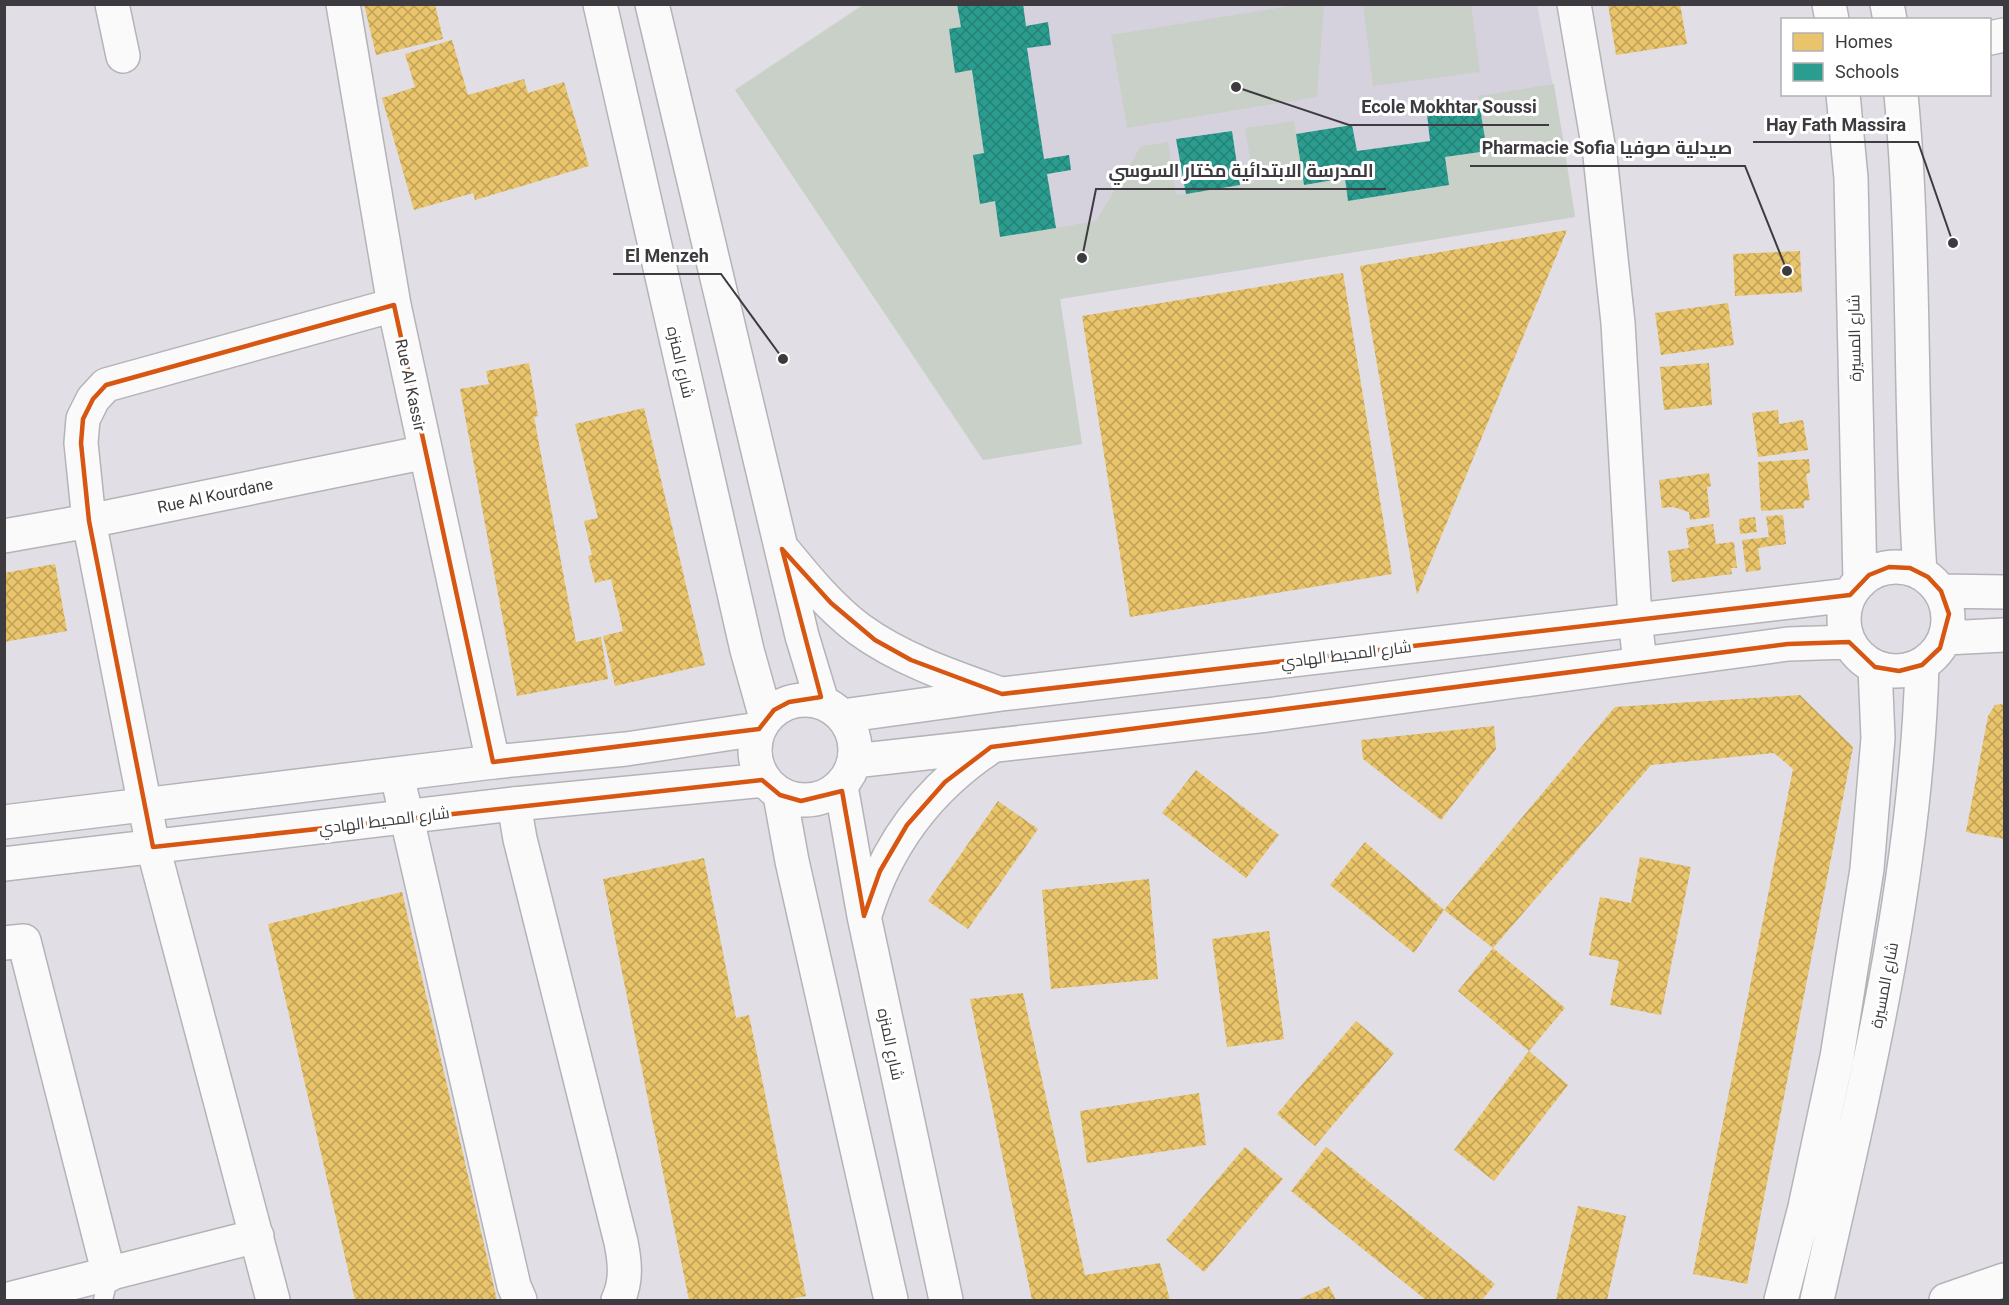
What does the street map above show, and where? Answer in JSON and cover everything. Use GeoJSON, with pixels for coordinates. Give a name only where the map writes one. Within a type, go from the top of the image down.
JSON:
{"type":"FeatureCollection","features":[{"type":"Feature","properties":{"kind":"street"},"geometry":{"type":"LineString","coordinates":[[112,4],[123,56]]}},
{"type":"Feature","properties":{"kind":"street","name":"Rue Al Kassir"},"geometry":{"type":"LineString","coordinates":[[343,4],[394,305],[493,762]]}},
{"type":"Feature","properties":{"kind":"street","name":"شارع المنزه"},"geometry":{"type":"LineString","coordinates":[[600,4],[763,724]]}},
{"type":"Feature","properties":{"kind":"street"},"geometry":{"type":"LineString","coordinates":[[652,4],[802,636],[832,709],[855,739],[848,773],[828,795],[801,801],[772,787]]}},
{"type":"Feature","properties":{"kind":"street"},"geometry":{"type":"LineString","coordinates":[[1574,4],[1600,156],[1618,323],[1635,619],[1640,663]]}},
{"type":"Feature","properties":{"kind":"street","name":"شارع المسيرة"},"geometry":{"type":"LineString","coordinates":[[1844,96],[1851,178],[1855,588]]}},
{"type":"Feature","properties":{"kind":"street"},"geometry":{"type":"LineString","coordinates":[[1901,96],[1907,161],[1915,506],[1930,581],[1949,614],[1946,638],[1940,648],[1922,665],[1899,672],[1875,667],[1864,660],[1849,642],[1844,622],[1855,588],[1878,570],[1900,567],[1930,581],[2004,592]]}},
{"type":"Feature","properties":{"kind":"street"},"geometry":{"type":"LineString","coordinates":[[273,1300],[143,806],[89,521],[81,443],[83,419],[93,399],[106,385],[394,305]]}},
{"type":"Feature","properties":{"kind":"street","name":"Rue Al Kourdane"},"geometry":{"type":"LineString","coordinates":[[4,536],[89,521],[426,452]]}},
{"type":"Feature","properties":{"kind":"street"},"geometry":{"type":"LineString","coordinates":[[782,549],[831,603],[875,640],[911,660],[1002,694]]}},
{"type":"Feature","properties":{"kind":"street","name":"شارع المحيط الهادي"},"geometry":{"type":"LineString","coordinates":[[832,709],[1002,694],[1635,619],[1855,588]]}},
{"type":"Feature","properties":{"kind":"street"},"geometry":{"type":"LineString","coordinates":[[1946,638],[2004,635]]}},
{"type":"Feature","properties":{"kind":"street"},"geometry":{"type":"LineString","coordinates":[[848,773],[991,747],[1268,715],[1788,644],[1849,642]]}},
{"type":"Feature","properties":{"kind":"street","name":"شارع المسيرة"},"geometry":{"type":"LineString","coordinates":[[1817,1300],[1867,1079],[1902,892],[1920,736],[1922,665]]}},
{"type":"Feature","properties":{"kind":"street","name":"شارع المسيرة"},"geometry":{"type":"LineString","coordinates":[[1781,1300],[1805,1207],[1837,1057],[1867,869],[1878,738],[1875,667]]}},
{"type":"Feature","properties":{"kind":"street"},"geometry":{"type":"LineString","coordinates":[[832,709],[806,699],[789,702],[774,710],[763,724],[755,754],[758,770],[772,787],[792,861],[891,1300]]}},
{"type":"Feature","properties":{"kind":"street"},"geometry":{"type":"LineString","coordinates":[[4,822],[493,762],[626,749],[763,724]]}},
{"type":"Feature","properties":{"kind":"street"},"geometry":{"type":"LineString","coordinates":[[864,916],[880,871],[907,825],[945,782],[991,747]]}},
{"type":"Feature","properties":{"kind":"street","name":"شارع المنزه"},"geometry":{"type":"LineString","coordinates":[[848,773],[864,916],[946,1300]]}},
{"type":"Feature","properties":{"kind":"street"},"geometry":{"type":"LineString","coordinates":[[398,775],[512,1274],[520,1300]]}},
{"type":"Feature","properties":{"kind":"street","name":"شارع المحيط الهادي"},"geometry":{"type":"LineString","coordinates":[[4,864],[514,804],[772,787]]}},
{"type":"Feature","properties":{"kind":"street"},"geometry":{"type":"LineString","coordinates":[[514,804],[520,839],[621,1242],[625,1266],[623,1289],[618,1300]]}},
{"type":"Feature","properties":{"kind":"street"},"geometry":{"type":"LineString","coordinates":[[4,943],[24,940],[106,1288]]}},
{"type":"Feature","properties":{"kind":"street"},"geometry":{"type":"LineString","coordinates":[[5,1300],[106,1288],[257,1236]]}},
{"type":"Feature","properties":{"kind":"street"},"geometry":{"type":"LineString","coordinates":[[1946,1300],[2004,1281]]}},
{"type":"Feature","properties":{"kind":"highlighted area"},"geometry":{"type":"Polygon","coordinates":[[[394,305],[493,762],[759,729],[774,710],[789,702],[821,697],[782,549],[831,603],[875,640],[911,660],[1002,694],[1850,595],[1869,575],[1889,567],[1910,568],[1928,577],[1941,591],[1949,614],[1940,648],[1922,665],[1899,671],[1875,667],[1849,642],[1788,644],[991,747],[945,782],[907,825],[880,871],[864,916],[842,791],[801,801],[780,795],[762,780],[153,847],[89,521],[81,443],[83,419],[93,399],[106,385],[394,305]]]}},
{"type":"Feature","properties":{"kind":"shaded area"},"geometry":{"type":"Polygon","coordinates":[[[1302,4],[1324,5],[1317,97],[1127,128],[1111,35],[1302,4]]]}},
{"type":"Feature","properties":{"kind":"shaded area"},"geometry":{"type":"Polygon","coordinates":[[[863,5],[1537,5],[1562,131],[1575,217],[1060,299],[1082,444],[983,460],[735,90],[863,5]]]}},
{"type":"Feature","properties":{"kind":"shaded area"},"geometry":{"type":"Polygon","coordinates":[[[863,5],[957,5],[961,27],[949,30],[955,72],[972,70],[984,153],[973,155],[980,203],[995,201],[1001,237],[1096,221],[1141,146],[1168,142],[1176,195],[1254,183],[1245,128],[1294,121],[1304,184],[1345,178],[1349,201],[1449,185],[1445,157],[1487,150],[1478,96],[1554,84],[1575,217],[1060,299],[1082,444],[983,460],[735,90],[863,5]]]}},
{"type":"Feature","properties":{"kind":"shaded area"},"geometry":{"type":"Polygon","coordinates":[[[1363,5],[1471,5],[1480,72],[1373,86],[1363,5]]]}},
{"type":"Feature","properties":{"kind":"building: Homes"},"geometry":{"type":"Polygon","coordinates":[[[364,4],[435,4],[443,39],[376,55],[364,4]]]}},
{"type":"Feature","properties":{"kind":"building: Homes"},"geometry":{"type":"Polygon","coordinates":[[[1608,4],[1680,4],[1687,44],[1616,55],[1608,4]]]}},
{"type":"Feature","properties":{"kind":"building: Homes"},"geometry":{"type":"Polygon","coordinates":[[[452,40],[468,95],[524,79],[528,93],[564,82],[589,166],[475,200],[473,193],[414,210],[382,98],[415,87],[405,54],[452,40]]]}},
{"type":"Feature","properties":{"kind":"building: Homes"},"geometry":{"type":"Polygon","coordinates":[[[1567,230],[1417,595],[1360,266],[1567,230]]]}},
{"type":"Feature","properties":{"kind":"building: Homes"},"geometry":{"type":"Polygon","coordinates":[[[1800,251],[1802,292],[1735,296],[1733,254],[1800,251]]]}},
{"type":"Feature","properties":{"kind":"building: Homes"},"geometry":{"type":"Polygon","coordinates":[[[1343,273],[1392,574],[1130,617],[1082,316],[1343,273]]]}},
{"type":"Feature","properties":{"kind":"building: Homes"},"geometry":{"type":"Polygon","coordinates":[[[1728,303],[1734,345],[1661,355],[1655,313],[1728,303]]]}},
{"type":"Feature","properties":{"kind":"building: Homes"},"geometry":{"type":"Polygon","coordinates":[[[529,363],[538,416],[534,417],[576,642],[601,637],[608,679],[517,696],[460,389],[489,384],[486,371],[529,363]]]}},
{"type":"Feature","properties":{"kind":"building: Homes"},"geometry":{"type":"Polygon","coordinates":[[[1709,363],[1712,405],[1664,410],[1660,367],[1709,363]]]}},
{"type":"Feature","properties":{"kind":"building: Homes"},"geometry":{"type":"Polygon","coordinates":[[[644,408],[705,665],[615,686],[603,636],[623,631],[611,579],[595,583],[588,556],[592,555],[584,521],[598,518],[575,424],[644,408]]]}},
{"type":"Feature","properties":{"kind":"building: Homes"},"geometry":{"type":"Polygon","coordinates":[[[1778,410],[1779,424],[1803,420],[1808,450],[1758,457],[1752,413],[1778,410]]]}},
{"type":"Feature","properties":{"kind":"building: Homes"},"geometry":{"type":"Polygon","coordinates":[[[1809,459],[1810,473],[1806,474],[1810,500],[1804,501],[1804,508],[1761,511],[1758,462],[1809,459]]]}},
{"type":"Feature","properties":{"kind":"building: Homes"},"geometry":{"type":"Polygon","coordinates":[[[1709,473],[1711,486],[1707,487],[1710,517],[1690,520],[1689,512],[1673,507],[1662,508],[1659,480],[1709,473]]]}},
{"type":"Feature","properties":{"kind":"building: Homes"},"geometry":{"type":"Polygon","coordinates":[[[1783,515],[1786,544],[1758,548],[1761,570],[1746,572],[1742,540],[1769,537],[1766,516],[1783,515]]]}},
{"type":"Feature","properties":{"kind":"building: Homes"},"geometry":{"type":"Polygon","coordinates":[[[1755,517],[1757,532],[1740,534],[1739,519],[1755,517]]]}},
{"type":"Feature","properties":{"kind":"building: Homes"},"geometry":{"type":"Polygon","coordinates":[[[1713,524],[1716,544],[1734,542],[1737,568],[1731,568],[1732,574],[1672,582],[1668,551],[1689,548],[1686,528],[1713,524]]]}},
{"type":"Feature","properties":{"kind":"building: Homes"},"geometry":{"type":"Polygon","coordinates":[[[55,564],[67,631],[4,642],[4,573],[55,564]]]}},
{"type":"Feature","properties":{"kind":"building: Homes"},"geometry":{"type":"Polygon","coordinates":[[[1800,695],[1853,747],[1747,1284],[1693,1274],[1793,769],[1774,753],[1651,765],[1493,948],[1444,910],[1615,707],[1800,695]]]}},
{"type":"Feature","properties":{"kind":"building: Homes"},"geometry":{"type":"Polygon","coordinates":[[[2004,704],[2004,839],[1966,832],[1988,716],[1995,705],[2004,704]]]}},
{"type":"Feature","properties":{"kind":"building: Homes"},"geometry":{"type":"Polygon","coordinates":[[[1494,726],[1496,749],[1441,820],[1363,759],[1361,740],[1494,726]]]}},
{"type":"Feature","properties":{"kind":"building: Homes"},"geometry":{"type":"Polygon","coordinates":[[[1196,770],[1279,835],[1246,878],[1162,813],[1196,770]]]}},
{"type":"Feature","properties":{"kind":"building: Homes"},"geometry":{"type":"Polygon","coordinates":[[[998,801],[1038,829],[968,929],[928,901],[998,801]]]}},
{"type":"Feature","properties":{"kind":"building: Homes"},"geometry":{"type":"Polygon","coordinates":[[[1365,842],[1444,910],[1414,953],[1330,885],[1365,842]]]}},
{"type":"Feature","properties":{"kind":"building: Homes"},"geometry":{"type":"Polygon","coordinates":[[[1640,857],[1691,867],[1661,1015],[1610,1005],[1619,961],[1589,955],[1600,897],[1631,903],[1640,857]]]}},
{"type":"Feature","properties":{"kind":"building: Homes"},"geometry":{"type":"Polygon","coordinates":[[[704,858],[736,1018],[749,1015],[806,1296],[786,1300],[689,1300],[603,879],[704,858]]]}},
{"type":"Feature","properties":{"kind":"building: Homes"},"geometry":{"type":"Polygon","coordinates":[[[1149,879],[1158,979],[1051,989],[1042,890],[1149,879]]]}},
{"type":"Feature","properties":{"kind":"building: Homes"},"geometry":{"type":"Polygon","coordinates":[[[402,892],[497,1300],[355,1300],[268,924],[402,892]]]}},
{"type":"Feature","properties":{"kind":"building: Homes"},"geometry":{"type":"Polygon","coordinates":[[[1269,931],[1284,1039],[1227,1047],[1212,939],[1269,931]]]}},
{"type":"Feature","properties":{"kind":"building: Homes"},"geometry":{"type":"Polygon","coordinates":[[[1493,948],[1565,1008],[1529,1051],[1458,991],[1493,948]]]}},
{"type":"Feature","properties":{"kind":"building: Homes"},"geometry":{"type":"Polygon","coordinates":[[[1023,993],[1085,1275],[1160,1263],[1170,1300],[1032,1300],[970,999],[1023,993]]]}},
{"type":"Feature","properties":{"kind":"building: Homes"},"geometry":{"type":"Polygon","coordinates":[[[1356,1021],[1394,1053],[1315,1146],[1277,1114],[1356,1021]]]}},
{"type":"Feature","properties":{"kind":"building: Homes"},"geometry":{"type":"Polygon","coordinates":[[[1529,1051],[1568,1085],[1494,1181],[1454,1150],[1529,1051]]]}},
{"type":"Feature","properties":{"kind":"building: Homes"},"geometry":{"type":"Polygon","coordinates":[[[1199,1093],[1206,1145],[1087,1163],[1080,1111],[1199,1093]]]}},
{"type":"Feature","properties":{"kind":"building: Homes"},"geometry":{"type":"Polygon","coordinates":[[[1245,1147],[1283,1179],[1204,1272],[1166,1240],[1245,1147]]]}},
{"type":"Feature","properties":{"kind":"building: Homes"},"geometry":{"type":"Polygon","coordinates":[[[1326,1147],[1495,1284],[1482,1300],[1426,1300],[1291,1191],[1326,1147]]]}},
{"type":"Feature","properties":{"kind":"building: Homes"},"geometry":{"type":"Polygon","coordinates":[[[1578,1206],[1626,1216],[1607,1300],[1556,1300],[1578,1206]]]}},
{"type":"Feature","properties":{"kind":"building: Homes"},"geometry":{"type":"Polygon","coordinates":[[[1329,1286],[1336,1300],[1297,1300],[1329,1286]]]}},
{"type":"Feature","properties":{"kind":"building: Schools"},"geometry":{"type":"Polygon","coordinates":[[[957,4],[1023,4],[1026,26],[1048,22],[1051,45],[1027,48],[1044,159],[1069,155],[1071,170],[1047,174],[1056,228],[1000,237],[995,201],[980,204],[973,155],[984,153],[972,70],[955,73],[949,29],[961,27],[957,4]]]}},
{"type":"Feature","properties":{"kind":"building: Schools"},"geometry":{"type":"Polygon","coordinates":[[[1480,108],[1487,151],[1445,157],[1449,185],[1348,201],[1345,178],[1304,185],[1296,134],[1352,125],[1357,151],[1430,141],[1427,114],[1480,108]]]}},
{"type":"Feature","properties":{"kind":"building: Schools"},"geometry":{"type":"Polygon","coordinates":[[[1232,131],[1240,185],[1186,194],[1176,139],[1232,131]]]}},
{"type":"Feature","properties":{"kind":"place","name":"Ecole Mokhtar Soussi"},"geometry":{"type":"Point","coordinates":[1236,87]}},
{"type":"Feature","properties":{"kind":"place","name":"Hay Fath Massira"},"geometry":{"type":"Point","coordinates":[1953,243]}},
{"type":"Feature","properties":{"kind":"place","name":"المدرسة الابتدائية مختار السوسي"},"geometry":{"type":"Point","coordinates":[1082,258]}},
{"type":"Feature","properties":{"kind":"place","name":"Pharmacie Sofia صيدلية صوفيا"},"geometry":{"type":"Point","coordinates":[1787,271]}},
{"type":"Feature","properties":{"kind":"place","name":"El Menzeh"},"geometry":{"type":"Point","coordinates":[783,359]}}]}
